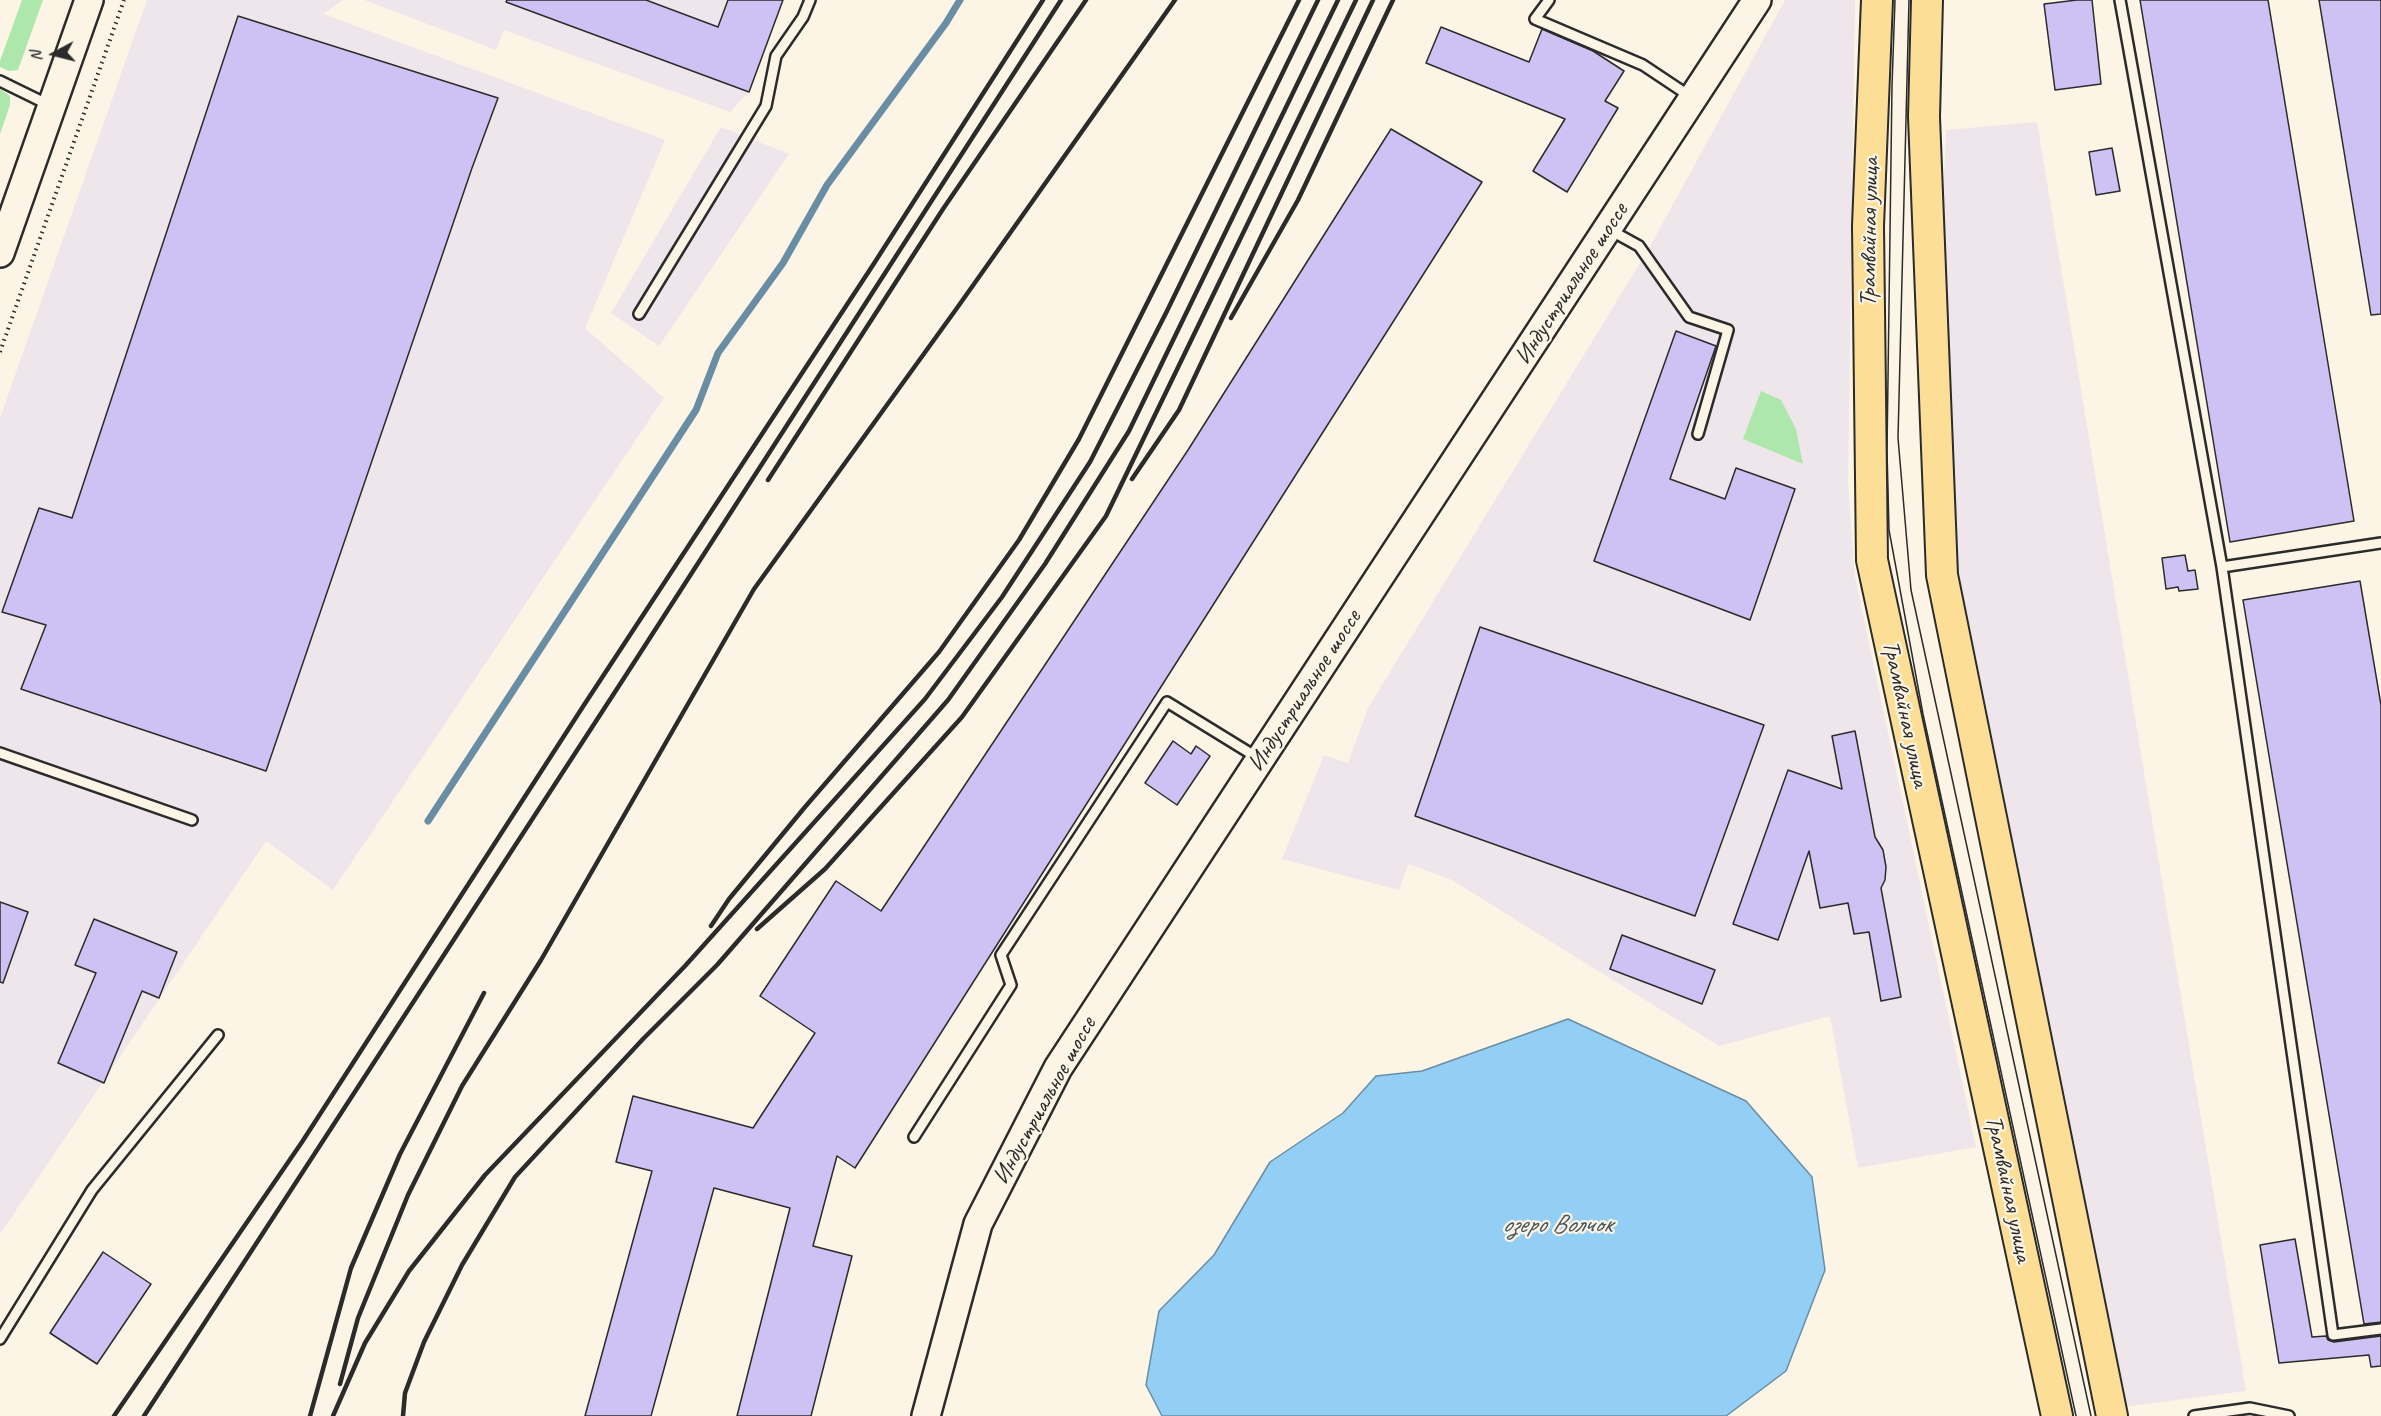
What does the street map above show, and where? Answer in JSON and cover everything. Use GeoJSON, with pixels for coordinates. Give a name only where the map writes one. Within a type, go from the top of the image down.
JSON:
{"type":"FeatureCollection","features":[{"type":"Feature","properties":{"kind":"main road","name":"Трамвайная улица"},"geometry":{"type":"LineString","coordinates":[[1877,0],[1868,226],[1872,560],[2057,1416]]}},
{"type":"Feature","properties":{"kind":"main road"},"geometry":{"type":"LineString","coordinates":[[1927,0],[1924,117],[1942,575],[2114,1413]]}},
{"type":"Feature","properties":{"kind":"street"},"geometry":{"type":"LineString","coordinates":[[0,253],[89,0]]}},
{"type":"Feature","properties":{"kind":"street","name":"Индустриальное шоссе"},"geometry":{"type":"LineString","coordinates":[[926,1416],[978,1224],[1058,1068],[1757,0]]}},
{"type":"Feature","properties":{"kind":"lane"},"geometry":{"type":"LineString","coordinates":[[639,314],[766,106],[777,56],[804,17],[810,0]]}},
{"type":"Feature","properties":{"kind":"lane"},"geometry":{"type":"LineString","coordinates":[[1549,0],[1535,19],[1643,65],[1693,98]]}},
{"type":"Feature","properties":{"kind":"lane"},"geometry":{"type":"LineString","coordinates":[[2120,0],[2222,567],[2333,1335],[2381,1329]]}},
{"type":"Feature","properties":{"kind":"lane"},"geometry":{"type":"LineString","coordinates":[[0,81],[51,107]]}},
{"type":"Feature","properties":{"kind":"lane"},"geometry":{"type":"LineString","coordinates":[[1608,228],[1639,246],[1689,317],[1728,330],[1698,434]]}},
{"type":"Feature","properties":{"kind":"lane"},"geometry":{"type":"LineString","coordinates":[[2222,567],[2381,543]]}},
{"type":"Feature","properties":{"kind":"lane"},"geometry":{"type":"LineString","coordinates":[[914,1137],[1011,985],[1001,955],[1167,702],[1260,760]]}},
{"type":"Feature","properties":{"kind":"lane"},"geometry":{"type":"LineString","coordinates":[[0,753],[192,820]]}},
{"type":"Feature","properties":{"kind":"lane"},"geometry":{"type":"LineString","coordinates":[[0,1339],[92,1190],[218,1035]]}},
{"type":"Feature","properties":{"kind":"lane"},"geometry":{"type":"LineString","coordinates":[[2193,1416],[2250,1408],[2300,1416]]}},
{"type":"Feature","properties":{"kind":"path"},"geometry":{"type":"LineString","coordinates":[[0,352],[124,0]]}},
{"type":"Feature","properties":{"kind":"shaded area"},"geometry":{"type":"Polygon","coordinates":[[[147,0],[343,0],[323,14],[665,140],[585,328],[664,398],[333,890],[266,841],[0,1234],[0,418],[147,0]]]}},
{"type":"Feature","properties":{"kind":"shaded area"},"geometry":{"type":"Polygon","coordinates":[[[364,0],[783,0],[749,92],[730,112],[504,30],[496,50],[364,0]]]}},
{"type":"Feature","properties":{"kind":"shaded area"},"geometry":{"type":"Polygon","coordinates":[[[1785,0],[1855,0],[1848,482],[1855,577],[1976,1147],[1858,1168],[1830,1016],[1719,1046],[1452,880],[1408,864],[1399,890],[1282,859],[1324,755],[1348,763],[1368,708],[1648,250],[1785,0]]]}},
{"type":"Feature","properties":{"kind":"shaded area"},"geometry":{"type":"Polygon","coordinates":[[[2037,122],[2246,1391],[2122,1407],[1970,695],[1950,509],[1939,296],[1946,130],[2037,122]]]}},
{"type":"Feature","properties":{"kind":"shaded area"},"geometry":{"type":"Polygon","coordinates":[[[721,127],[789,154],[659,346],[611,313],[721,127]]]}},
{"type":"Feature","properties":{"kind":"green space"},"geometry":{"type":"Polygon","coordinates":[[[22,0],[43,0],[18,70],[9,71],[0,67],[0,61],[22,0]]]}},
{"type":"Feature","properties":{"kind":"green space"},"geometry":{"type":"Polygon","coordinates":[[[0,89],[10,96],[10,105],[0,134],[0,89]]]}},
{"type":"Feature","properties":{"kind":"green space"},"geometry":{"type":"Polygon","coordinates":[[[1761,391],[1781,400],[1796,429],[1803,464],[1743,439],[1761,391]]]}},
{"type":"Feature","properties":{"kind":"water","name":"озеро Волчок"},"geometry":{"type":"Polygon","coordinates":[[[1568,1019],[1746,1101],[1812,1177],[1825,1270],[1786,1371],[1726,1416],[1162,1416],[1146,1385],[1159,1311],[1214,1255],[1270,1162],[1343,1113],[1376,1076],[1422,1071],[1568,1019]]]}},
{"type":"Feature","properties":{"kind":"building"},"geometry":{"type":"Polygon","coordinates":[[[507,0],[646,0],[718,27],[728,0],[783,0],[749,92],[506,2],[507,0]]]}},
{"type":"Feature","properties":{"kind":"building"},"geometry":{"type":"Polygon","coordinates":[[[2092,0],[2101,84],[2055,90],[2044,4],[2092,0]]]}},
{"type":"Feature","properties":{"kind":"building"},"geometry":{"type":"Polygon","coordinates":[[[2140,0],[2268,0],[2354,521],[2230,542],[2140,0]]]}},
{"type":"Feature","properties":{"kind":"building"},"geometry":{"type":"Polygon","coordinates":[[[2319,0],[2381,0],[2381,314],[2371,315],[2319,0]]]}},
{"type":"Feature","properties":{"kind":"building"},"geometry":{"type":"Polygon","coordinates":[[[238,16],[498,98],[266,771],[21,689],[46,625],[2,612],[39,508],[72,518],[238,16]]]}},
{"type":"Feature","properties":{"kind":"building"},"geometry":{"type":"Polygon","coordinates":[[[1441,27],[1529,62],[1542,29],[1593,51],[1624,71],[1605,101],[1618,108],[1567,192],[1533,171],[1565,119],[1426,63],[1441,27]]]}},
{"type":"Feature","properties":{"kind":"building"},"geometry":{"type":"Polygon","coordinates":[[[1391,129],[1482,182],[855,1168],[837,1156],[813,1246],[852,1256],[811,1416],[737,1416],[790,1208],[714,1188],[651,1416],[585,1416],[652,1171],[616,1162],[633,1096],[753,1128],[815,1033],[760,996],[836,881],[881,911],[1188,450],[1391,129]]]}},
{"type":"Feature","properties":{"kind":"building"},"geometry":{"type":"Polygon","coordinates":[[[2112,148],[2120,191],[2096,195],[2089,152],[2112,148]]]}},
{"type":"Feature","properties":{"kind":"building"},"geometry":{"type":"Polygon","coordinates":[[[1676,331],[1716,346],[1670,479],[1725,499],[1736,468],[1795,489],[1750,620],[1594,561],[1676,331]]]}},
{"type":"Feature","properties":{"kind":"building"},"geometry":{"type":"Polygon","coordinates":[[[2185,555],[2188,571],[2195,570],[2198,589],[2179,591],[2178,587],[2166,589],[2162,558],[2185,555]]]}},
{"type":"Feature","properties":{"kind":"building"},"geometry":{"type":"Polygon","coordinates":[[[2360,581],[2381,705],[2381,1322],[2364,1324],[2243,600],[2360,581]]]}},
{"type":"Feature","properties":{"kind":"building"},"geometry":{"type":"Polygon","coordinates":[[[1480,627],[1764,725],[1695,916],[1415,816],[1480,627]]]}},
{"type":"Feature","properties":{"kind":"building"},"geometry":{"type":"Polygon","coordinates":[[[1855,731],[1875,837],[1883,850],[1886,867],[1885,880],[1881,888],[1901,997],[1881,1001],[1869,932],[1854,934],[1848,903],[1820,908],[1809,851],[1778,940],[1733,924],[1788,770],[1842,789],[1832,736],[1855,731]]]}},
{"type":"Feature","properties":{"kind":"building"},"geometry":{"type":"Polygon","coordinates":[[[1173,741],[1191,754],[1196,746],[1210,756],[1177,805],[1145,783],[1173,741]]]}},
{"type":"Feature","properties":{"kind":"building"},"geometry":{"type":"Polygon","coordinates":[[[0,902],[28,912],[3,983],[0,982],[0,902]]]}},
{"type":"Feature","properties":{"kind":"building"},"geometry":{"type":"Polygon","coordinates":[[[94,919],[177,952],[159,998],[142,991],[104,1083],[58,1063],[96,973],[75,965],[94,919]]]}},
{"type":"Feature","properties":{"kind":"building"},"geometry":{"type":"Polygon","coordinates":[[[1622,935],[1715,970],[1702,1004],[1610,969],[1622,935]]]}},
{"type":"Feature","properties":{"kind":"building"},"geometry":{"type":"Polygon","coordinates":[[[2295,1239],[2312,1337],[2326,1336],[2328,1340],[2334,1342],[2381,1336],[2381,1366],[2371,1367],[2369,1355],[2279,1363],[2260,1245],[2295,1239]]]}},
{"type":"Feature","properties":{"kind":"building"},"geometry":{"type":"Polygon","coordinates":[[[103,1252],[151,1284],[97,1364],[50,1333],[103,1252]]]}},
{"type":"Feature","properties":{"kind":"waterway"},"geometry":{"type":"LineString","coordinates":[[428,821],[696,410],[718,353],[783,263],[827,185],[946,23],[960,0]]}},
{"type":"Feature","properties":{"kind":"tram line"},"geometry":{"type":"LineString","coordinates":[[1895,0],[1887,451],[1889,530],[1923,714],[2076,1416]]}},
{"type":"Feature","properties":{"kind":"tram line"},"geometry":{"type":"LineString","coordinates":[[1909,0],[1898,438],[1911,590],[2091,1416]]}},
{"type":"Feature","properties":{"kind":"railway"},"geometry":{"type":"LineString","coordinates":[[114,1416],[302,1142],[1043,0]]}},
{"type":"Feature","properties":{"kind":"railway"},"geometry":{"type":"LineString","coordinates":[[144,1416],[1061,0]]}},
{"type":"Feature","properties":{"kind":"railway"},"geometry":{"type":"LineString","coordinates":[[768,480],[943,209],[1086,0]]}},
{"type":"Feature","properties":{"kind":"railway"},"geometry":{"type":"LineString","coordinates":[[340,1384],[358,1318],[408,1195],[462,1086],[541,960],[754,589],[1175,0]]}},
{"type":"Feature","properties":{"kind":"railway"},"geometry":{"type":"LineString","coordinates":[[711,926],[729,899],[805,807],[939,652],[1019,540],[1079,439],[1299,0]]}},
{"type":"Feature","properties":{"kind":"railway"},"geometry":{"type":"LineString","coordinates":[[333,1416],[365,1343],[409,1271],[485,1175],[685,966],[925,699],[1002,597],[1090,462],[1167,311],[1318,0]]}},
{"type":"Feature","properties":{"kind":"railway"},"geometry":{"type":"LineString","coordinates":[[403,1416],[405,1393],[424,1342],[462,1265],[515,1177],[643,1039],[717,965],[948,700],[1045,564],[1129,431],[1338,0]]}},
{"type":"Feature","properties":{"kind":"railway"},"geometry":{"type":"LineString","coordinates":[[757,929],[825,869],[962,717],[1106,516],[1356,0]]}},
{"type":"Feature","properties":{"kind":"railway"},"geometry":{"type":"LineString","coordinates":[[1132,479],[1179,410],[1373,0]]}},
{"type":"Feature","properties":{"kind":"railway"},"geometry":{"type":"LineString","coordinates":[[1231,318],[1298,200],[1393,0]]}},
{"type":"Feature","properties":{"kind":"railway"},"geometry":{"type":"LineString","coordinates":[[310,1416],[351,1268],[400,1154],[484,993]]}}]}
